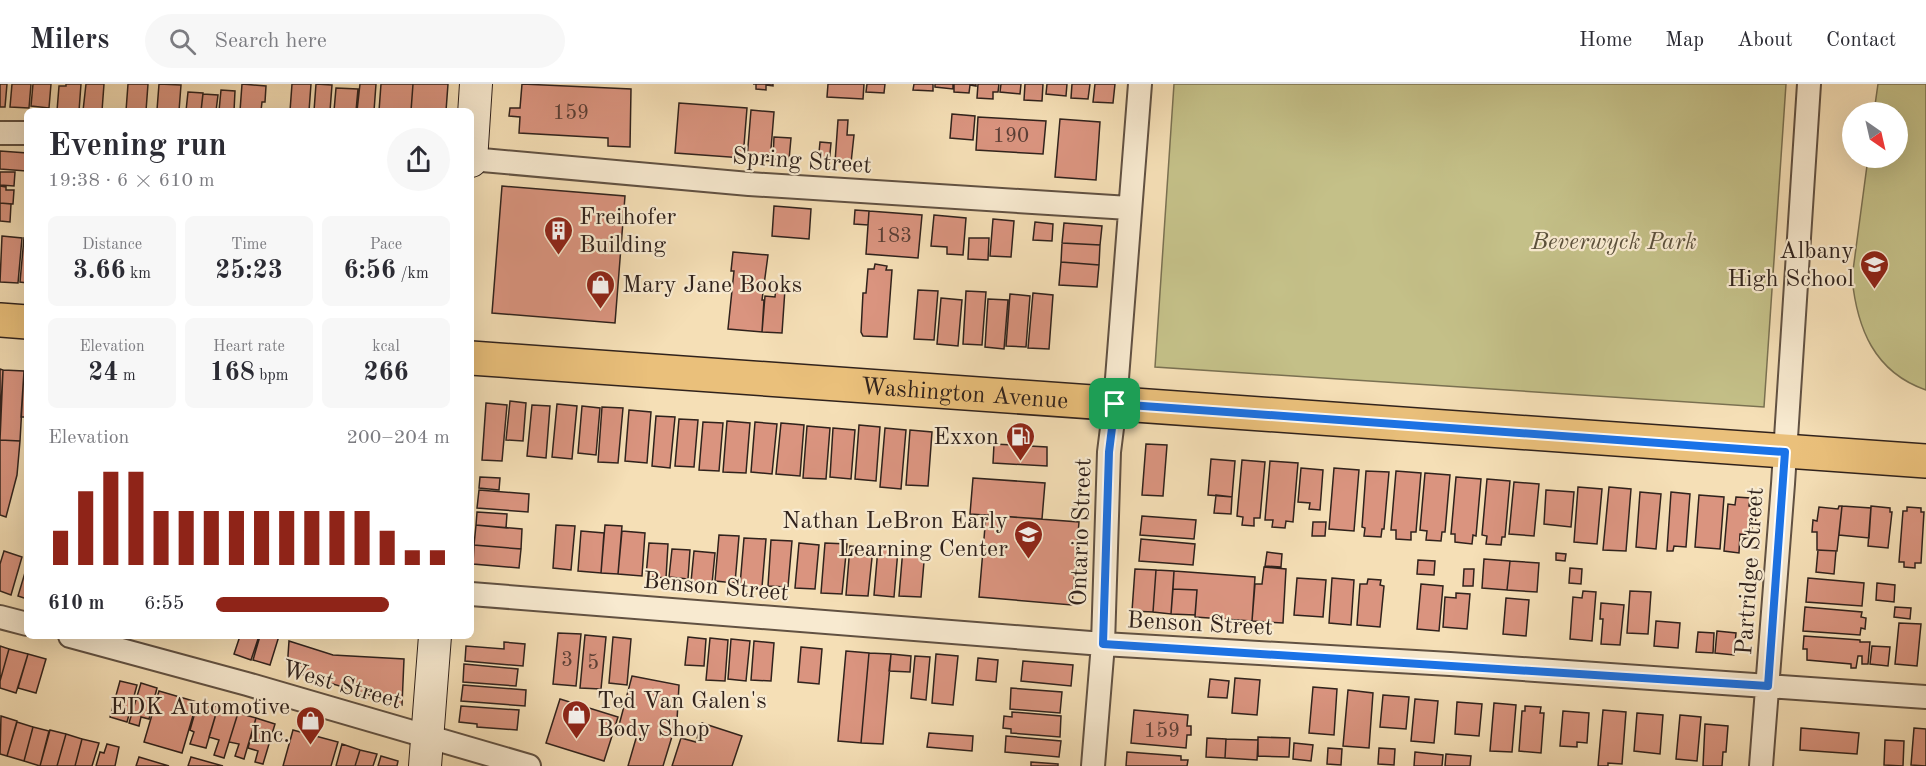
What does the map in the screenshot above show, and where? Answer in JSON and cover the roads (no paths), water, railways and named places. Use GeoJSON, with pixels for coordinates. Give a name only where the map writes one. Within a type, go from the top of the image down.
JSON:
{"type":"FeatureCollection","features":[{"type":"Feature","properties":{"kind":"main road"},"geometry":{"type":"LineString","coordinates":[[0,320],[24,322]]}},
{"type":"Feature","properties":{"kind":"main road","name":"Washington Avenue"},"geometry":{"type":"LineString","coordinates":[[474,358],[1926,461]]}},
{"type":"Feature","properties":{"kind":"street"},"geometry":{"type":"LineString","coordinates":[[474,114],[476,84]]}},
{"type":"Feature","properties":{"kind":"street","name":"Ontario Street"},"geometry":{"type":"LineString","coordinates":[[1093,766],[1103,644],[1109,452],[1115,404],[1140,84]]}},
{"type":"Feature","properties":{"kind":"street","name":"Partridge Street"},"geometry":{"type":"LineString","coordinates":[[1761,766],[1785,452],[1809,84]]}},
{"type":"Feature","properties":{"kind":"street"},"geometry":{"type":"LineString","coordinates":[[0,133],[24,133]]}},
{"type":"Feature","properties":{"kind":"street","name":"Spring Street"},"geometry":{"type":"LineString","coordinates":[[474,160],[749,184],[1129,208]]}},
{"type":"Feature","properties":{"kind":"street","name":"Benson Street"},"geometry":{"type":"LineString","coordinates":[[474,594],[1103,644],[1926,697]]}},
{"type":"Feature","properties":{"kind":"street"},"geometry":{"type":"LineString","coordinates":[[0,617],[24,623]]}},
{"type":"Feature","properties":{"kind":"street","name":"West Street"},"geometry":{"type":"LineString","coordinates":[[81,639],[247,684],[426,751],[529,766]]}},
{"type":"Feature","properties":{"kind":"street"},"geometry":{"type":"LineString","coordinates":[[426,751],[435,639]]}},
{"type":"Feature","properties":{"kind":"place","name":"Freihofer Building"},"geometry":{"type":"Point","coordinates":[558,256]}},
{"type":"Feature","properties":{"kind":"place","name":"Albany High School"},"geometry":{"type":"Point","coordinates":[1875,290]}},
{"type":"Feature","properties":{"kind":"place","name":"Mary Jane Books"},"geometry":{"type":"Point","coordinates":[601,310]}},
{"type":"Feature","properties":{"kind":"place","name":"Exxon"},"geometry":{"type":"Point","coordinates":[1020,462]}},
{"type":"Feature","properties":{"kind":"place","name":"Nathan LeBron Early Learning Center"},"geometry":{"type":"Point","coordinates":[1029,560]}},
{"type":"Feature","properties":{"kind":"place","name":"Ted Van Galen's Body Shop"},"geometry":{"type":"Point","coordinates":[576,740]}},
{"type":"Feature","properties":{"kind":"place","name":"EDK Automotive Inc."},"geometry":{"type":"Point","coordinates":[311,746]}},
{"type":"Feature","properties":{"kind":"park label","name":"Beverwyck Park"},"geometry":{"type":"Point","coordinates":[1614,241]}}]}
